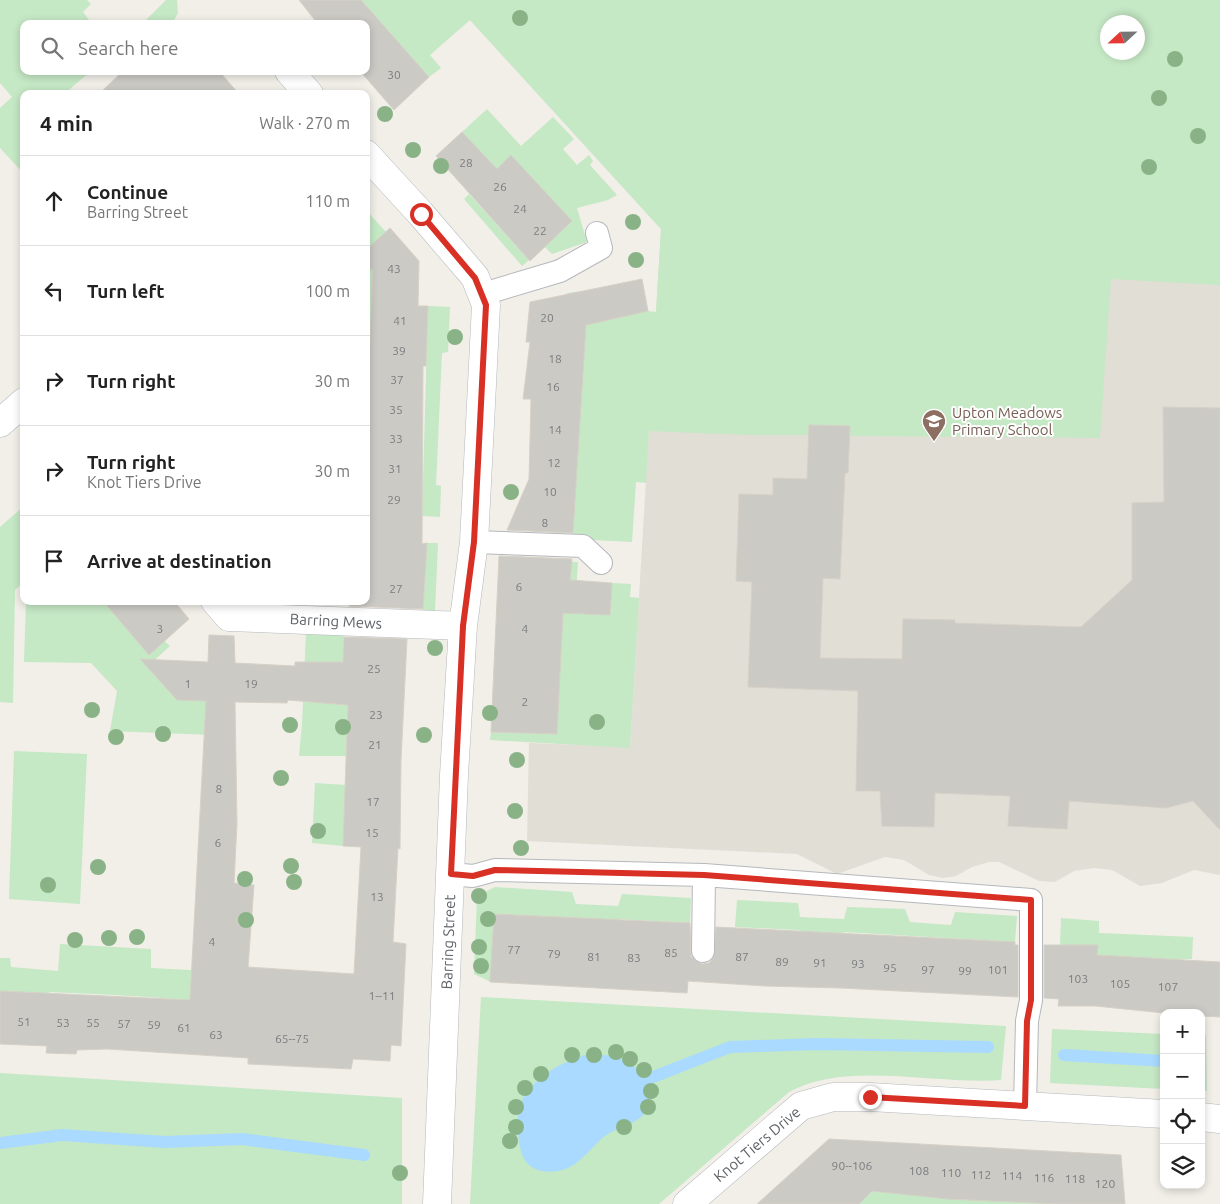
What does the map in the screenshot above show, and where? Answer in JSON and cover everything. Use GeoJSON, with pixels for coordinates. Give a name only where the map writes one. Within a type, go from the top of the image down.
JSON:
{"type":"FeatureCollection","features":[{"type":"Feature","properties":{"kind":"street"},"geometry":{"type":"LineString","coordinates":[[292,75],[306,90]]}},
{"type":"Feature","properties":{"kind":"street","name":"Barring Street"},"geometry":{"type":"LineString","coordinates":[[370,158],[464,264],[475,278],[486,305],[474,542],[463,626],[437,1204]]}},
{"type":"Feature","properties":{"kind":"street"},"geometry":{"type":"LineString","coordinates":[[0,423],[20,406]]}},
{"type":"Feature","properties":{"kind":"street","name":"Barring Mews"},"geometry":{"type":"LineString","coordinates":[[219,605],[229,616],[463,626]]}},
{"type":"Feature","properties":{"kind":"street","name":"Knot Tiers Drive"},"geometry":{"type":"LineString","coordinates":[[690,1203],[801,1106],[833,1097],[1160,1114]]}},
{"type":"Feature","properties":{"kind":"street"},"geometry":{"type":"LineString","coordinates":[[1205,1117],[1220,1119]]}},
{"type":"Feature","properties":{"kind":"lane"},"geometry":{"type":"LineString","coordinates":[[483,294],[560,270],[601,248],[597,233]]}},
{"type":"Feature","properties":{"kind":"lane"},"geometry":{"type":"LineString","coordinates":[[474,542],[583,546],[601,563]]}},
{"type":"Feature","properties":{"kind":"lane"},"geometry":{"type":"LineString","coordinates":[[451,874],[473,876],[495,870],[704,875],[1031,900],[1031,1000],[1027,1021],[1025,1106]]}},
{"type":"Feature","properties":{"kind":"lane"},"geometry":{"type":"LineString","coordinates":[[703,952],[704,875]]}},
{"type":"Feature","properties":{"kind":"shaded area","name":"Upton Meadows Primary School"},"geometry":{"type":"Polygon","coordinates":[[[1220,0],[1220,875],[1194,870],[1162,883],[1140,886],[1112,870],[1094,868],[1074,871],[1055,882],[1039,881],[999,862],[989,862],[972,867],[956,876],[943,878],[929,875],[904,860],[885,857],[837,874],[797,854],[527,841],[529,743],[630,747],[661,229],[470,20],[1220,0]]]}},
{"type":"Feature","properties":{"kind":"green space"},"geometry":{"type":"Polygon","coordinates":[[[0,0],[87,0],[91,4],[83,12],[89,20],[20,20],[20,75],[86,75],[69,90],[20,90],[20,170],[0,148],[0,108],[12,97],[0,83],[0,0]]]}},
{"type":"Feature","properties":{"kind":"green space"},"geometry":{"type":"Polygon","coordinates":[[[166,0],[177,0],[178,13],[174,20],[146,20],[166,0]]]}},
{"type":"Feature","properties":{"kind":"green space"},"geometry":{"type":"Polygon","coordinates":[[[361,0],[1220,0],[1220,285],[1111,279],[1100,438],[850,436],[850,426],[809,425],[808,435],[748,435],[649,431],[646,483],[636,482],[632,542],[573,539],[576,478],[563,343],[567,293],[589,290],[598,322],[648,311],[656,312],[661,229],[470,20],[430,55],[441,68],[429,77],[361,0]]]}},
{"type":"Feature","properties":{"kind":"green space"},"geometry":{"type":"Polygon","coordinates":[[[487,109],[521,146],[553,117],[574,139],[563,149],[577,165],[589,155],[593,161],[590,165],[617,195],[608,200],[577,208],[587,242],[552,254],[545,247],[571,221],[511,155],[497,169],[462,132],[487,109]]]}},
{"type":"Feature","properties":{"kind":"green space"},"geometry":{"type":"Polygon","coordinates":[[[469,194],[529,260],[522,266],[464,199],[469,194]]]}},
{"type":"Feature","properties":{"kind":"green space"},"geometry":{"type":"Polygon","coordinates":[[[370,214],[386,232],[370,246],[370,214]]]}},
{"type":"Feature","properties":{"kind":"green space"},"geometry":{"type":"Polygon","coordinates":[[[370,268],[374,271],[370,360],[370,268]]]}},
{"type":"Feature","properties":{"kind":"green space"},"geometry":{"type":"Polygon","coordinates":[[[428,306],[450,307],[448,352],[442,353],[436,485],[441,486],[440,517],[422,516],[428,306]]]}},
{"type":"Feature","properties":{"kind":"green space"},"geometry":{"type":"Polygon","coordinates":[[[20,510],[20,586],[15,590],[13,703],[0,702],[0,527],[20,510]]]}},
{"type":"Feature","properties":{"kind":"green space"},"geometry":{"type":"Polygon","coordinates":[[[427,543],[438,543],[435,611],[423,610],[427,543]]]}},
{"type":"Feature","properties":{"kind":"green space"},"geometry":{"type":"Polygon","coordinates":[[[542,561],[578,562],[575,605],[594,614],[610,615],[612,583],[631,584],[630,597],[639,598],[630,748],[490,740],[491,732],[557,734],[560,670],[542,561]]]}},
{"type":"Feature","properties":{"kind":"green space"},"geometry":{"type":"Polygon","coordinates":[[[26,605],[106,605],[144,649],[159,636],[170,646],[147,667],[177,700],[213,701],[212,735],[110,731],[117,691],[91,663],[24,662],[26,605]]]}},
{"type":"Feature","properties":{"kind":"green space"},"geometry":{"type":"Polygon","coordinates":[[[306,633],[344,633],[341,697],[348,698],[346,756],[299,756],[306,633]]]}},
{"type":"Feature","properties":{"kind":"green space"},"geometry":{"type":"Polygon","coordinates":[[[14,751],[87,754],[80,904],[9,899],[14,751]]]}},
{"type":"Feature","properties":{"kind":"green space"},"geometry":{"type":"Polygon","coordinates":[[[315,783],[346,785],[343,846],[312,843],[315,783]]]}},
{"type":"Feature","properties":{"kind":"green space"},"geometry":{"type":"Polygon","coordinates":[[[495,887],[572,892],[576,904],[618,906],[622,894],[691,898],[690,923],[617,919],[616,925],[574,918],[495,914],[491,982],[474,974],[477,896],[495,887]]]}},
{"type":"Feature","properties":{"kind":"green space"},"geometry":{"type":"Polygon","coordinates":[[[737,900],[798,903],[800,917],[844,919],[847,907],[905,909],[910,922],[951,925],[955,912],[1017,916],[1015,942],[844,932],[843,938],[800,936],[799,930],[735,927],[737,900]]]}},
{"type":"Feature","properties":{"kind":"green space"},"geometry":{"type":"Polygon","coordinates":[[[1061,918],[1099,921],[1099,933],[1193,937],[1192,959],[1146,959],[1097,955],[1098,946],[1060,945],[1061,918]]]}},
{"type":"Feature","properties":{"kind":"green space"},"geometry":{"type":"Polygon","coordinates":[[[60,944],[151,949],[151,968],[229,972],[234,1004],[142,996],[49,992],[49,998],[0,996],[0,958],[10,958],[11,967],[58,971],[60,944]]]}},
{"type":"Feature","properties":{"kind":"green space"},"geometry":{"type":"Polygon","coordinates":[[[481,997],[1006,1026],[1001,1080],[976,1081],[864,1075],[837,1077],[812,1083],[789,1092],[659,1204],[470,1204],[481,997]]]}},
{"type":"Feature","properties":{"kind":"green space"},"geometry":{"type":"Polygon","coordinates":[[[1052,1029],[1160,1034],[1160,1089],[1050,1083],[1052,1029]]]}},
{"type":"Feature","properties":{"kind":"green space"},"geometry":{"type":"Polygon","coordinates":[[[1205,1035],[1206,1035],[1207,1091],[1205,1091],[1205,1035]]]}},
{"type":"Feature","properties":{"kind":"green space"},"geometry":{"type":"Polygon","coordinates":[[[0,1073],[402,1098],[402,1204],[0,1204],[0,1073]]]}},
{"type":"Feature","properties":{"kind":"green space"},"geometry":{"type":"Polygon","coordinates":[[[876,1187],[921,1196],[1057,1204],[859,1204],[876,1187]]]}},
{"type":"Feature","properties":{"kind":"water"},"geometry":{"type":"Polygon","coordinates":[[[588,1054],[607,1055],[621,1059],[641,1072],[648,1079],[650,1102],[648,1109],[632,1123],[606,1135],[568,1168],[553,1172],[537,1170],[528,1164],[521,1152],[518,1116],[521,1102],[541,1077],[568,1061],[588,1054]]]}},
{"type":"Feature","properties":{"kind":"building"},"geometry":{"type":"Polygon","coordinates":[[[299,0],[361,0],[429,77],[394,110],[363,75],[370,75],[370,20],[315,20],[299,0]]]}},
{"type":"Feature","properties":{"kind":"building"},"geometry":{"type":"Polygon","coordinates":[[[119,75],[222,75],[236,90],[103,90],[119,75]]]}},
{"type":"Feature","properties":{"kind":"building"},"geometry":{"type":"Polygon","coordinates":[[[462,132],[497,169],[511,155],[572,221],[530,261],[436,156],[462,132]]]}},
{"type":"Feature","properties":{"kind":"building"},"geometry":{"type":"Polygon","coordinates":[[[390,228],[419,261],[418,306],[428,306],[426,366],[423,366],[422,544],[427,543],[423,609],[349,606],[370,605],[370,344],[373,271],[370,268],[370,246],[390,228]]]}},
{"type":"Feature","properties":{"kind":"building"},"geometry":{"type":"Polygon","coordinates":[[[642,279],[648,311],[586,325],[573,533],[507,530],[529,479],[531,399],[523,399],[530,342],[526,342],[530,302],[642,279]]]}},
{"type":"Feature","properties":{"kind":"building"},"geometry":{"type":"Polygon","coordinates":[[[1163,407],[1220,408],[1220,830],[1193,801],[1166,808],[1069,801],[1067,829],[1008,826],[1010,796],[935,793],[934,827],[882,826],[880,791],[856,791],[858,691],[748,687],[752,582],[736,581],[739,494],[773,495],[773,478],[807,479],[809,425],[850,426],[848,473],[845,473],[840,579],[823,578],[820,658],[902,659],[903,619],[955,620],[955,623],[1081,627],[1132,580],[1132,503],[1164,502],[1163,407]]]}},
{"type":"Feature","properties":{"kind":"building"},"geometry":{"type":"Polygon","coordinates":[[[499,556],[572,559],[570,580],[612,583],[610,615],[563,613],[557,734],[491,732],[499,556]]]}},
{"type":"Feature","properties":{"kind":"building"},"geometry":{"type":"Polygon","coordinates":[[[106,605],[177,605],[189,619],[149,655],[106,605]]]}},
{"type":"Feature","properties":{"kind":"building"},"geometry":{"type":"Polygon","coordinates":[[[209,635],[234,636],[235,663],[295,666],[295,662],[343,662],[344,637],[407,639],[401,760],[400,849],[398,848],[393,942],[406,944],[401,1046],[391,1045],[390,1061],[353,1059],[351,1069],[248,1064],[248,1058],[107,1049],[77,1050],[76,1054],[46,1053],[47,1046],[0,1044],[0,991],[190,1000],[206,701],[177,700],[140,659],[208,662],[209,635]],[[288,700],[287,703],[235,702],[237,823],[234,883],[254,885],[248,967],[354,974],[361,847],[343,846],[348,705],[288,700]]]}},
{"type":"Feature","properties":{"kind":"building"},"geometry":{"type":"Polygon","coordinates":[[[494,914],[690,923],[691,957],[702,964],[709,963],[714,957],[716,927],[1015,942],[1015,945],[1018,945],[1018,997],[688,981],[687,993],[490,982],[494,914]]]}},
{"type":"Feature","properties":{"kind":"building"},"geometry":{"type":"Polygon","coordinates":[[[1044,945],[1098,945],[1097,955],[1220,962],[1220,1017],[1205,1016],[1205,1009],[1160,1009],[1160,1013],[1095,1006],[1058,1006],[1059,999],[1044,998],[1044,945]]]}},
{"type":"Feature","properties":{"kind":"building"},"geometry":{"type":"Polygon","coordinates":[[[829,1139],[1121,1155],[1125,1204],[1057,1204],[948,1199],[872,1191],[859,1204],[757,1204],[829,1139]]]}},
{"type":"Feature","properties":{"kind":"waterway"},"geometry":{"type":"LineString","coordinates":[[648,1079],[730,1047],[816,1044],[988,1047]]}},
{"type":"Feature","properties":{"kind":"waterway"},"geometry":{"type":"LineString","coordinates":[[1064,1055],[1160,1061]]}},
{"type":"Feature","properties":{"kind":"waterway"},"geometry":{"type":"LineString","coordinates":[[0,1143],[62,1135],[165,1142],[242,1139],[364,1155]]}},
{"type":"Feature","properties":{"kind":"place","name":"Upton Meadows Primary School"},"geometry":{"type":"Point","coordinates":[934,442]}},
{"type":"Feature","properties":{"kind":"route"},"geometry":{"type":"LineString","coordinates":[[421,214],[475,278],[486,305],[474,542],[463,626],[454,775],[451,874],[473,876],[495,870],[704,875],[1031,900],[1031,1000],[1027,1021],[1025,1106],[870,1097]]}}]}
